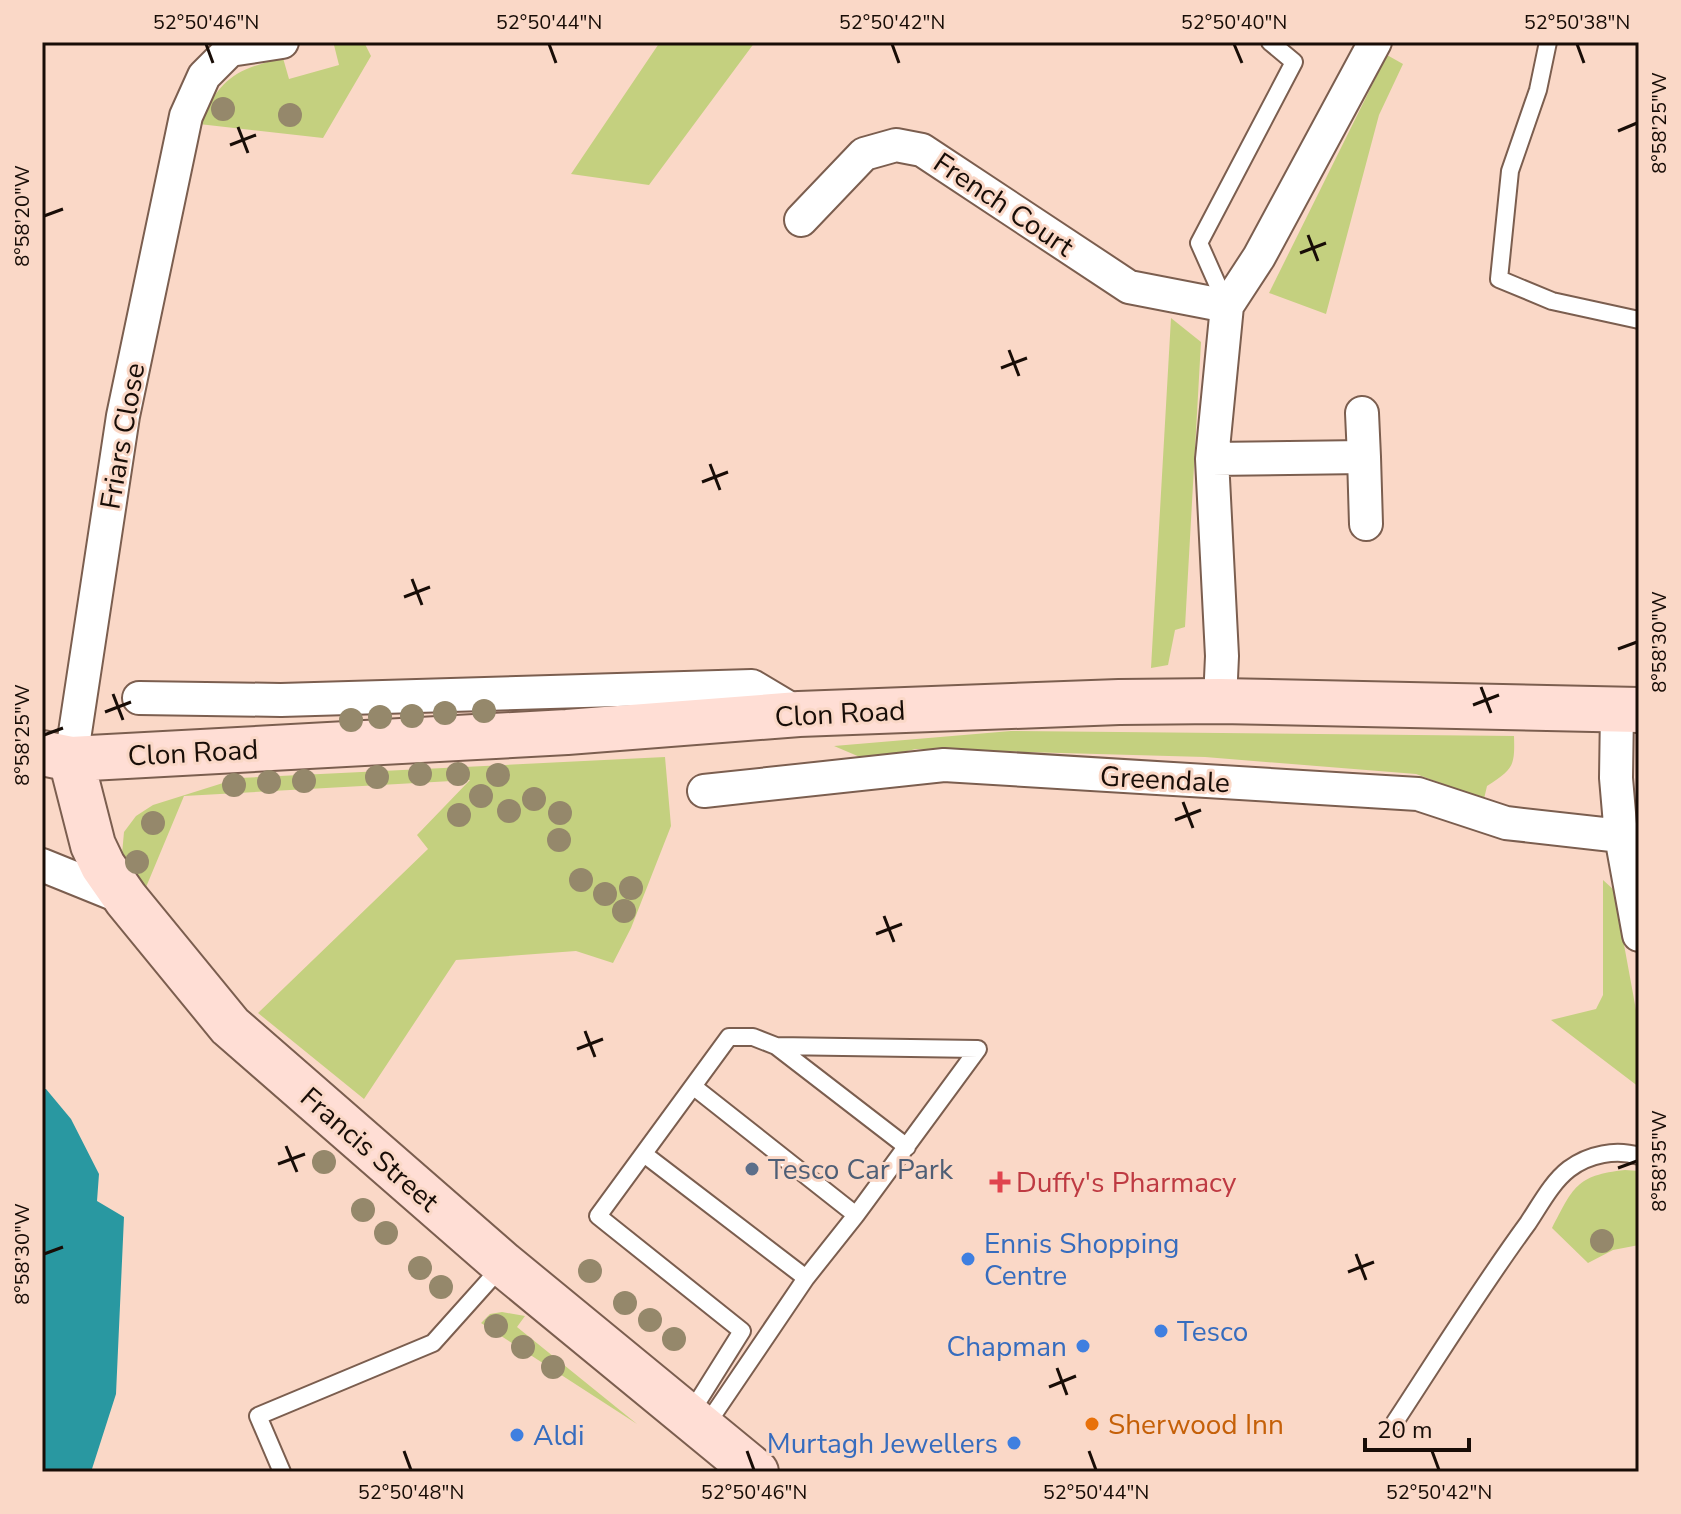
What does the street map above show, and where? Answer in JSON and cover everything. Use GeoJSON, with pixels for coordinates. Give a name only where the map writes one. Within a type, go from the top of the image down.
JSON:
{"type":"FeatureCollection","features":[{"type":"Feature","properties":{"kind":"main road","name":"Clon Road"},"geometry":{"type":"LineString","coordinates":[[56,756],[567,732],[799,714],[1119,702],[1220,701],[1628,710]]}},
{"type":"Feature","properties":{"kind":"main road","name":"Francis Street"},"geometry":{"type":"LineString","coordinates":[[56,756],[103,866],[126,899],[230,1026],[503,1264],[756,1472]]}},
{"type":"Feature","properties":{"kind":"street","name":"Friars Close"},"geometry":{"type":"LineString","coordinates":[[56,756],[186,116],[204,76],[230,50],[282,42]]}},
{"type":"Feature","properties":{"kind":"street"},"geometry":{"type":"LineString","coordinates":[[1220,701],[1222,656],[1212,459],[1227,306],[1259,257],[1375,42]]}},
{"type":"Feature","properties":{"kind":"street","name":"French Court"},"geometry":{"type":"LineString","coordinates":[[801,220],[864,154],[896,145],[922,150],[1129,287],[1227,306]]}},
{"type":"Feature","properties":{"kind":"street"},"geometry":{"type":"LineString","coordinates":[[1362,413],[1366,524]]}},
{"type":"Feature","properties":{"kind":"street"},"geometry":{"type":"LineString","coordinates":[[1212,459],[1364,457]]}},
{"type":"Feature","properties":{"kind":"street"},"geometry":{"type":"LineString","coordinates":[[139,698],[281,700],[752,686],[799,714]]}},
{"type":"Feature","properties":{"kind":"street"},"geometry":{"type":"LineString","coordinates":[[279,747],[281,700]]}},
{"type":"Feature","properties":{"kind":"street"},"geometry":{"type":"LineString","coordinates":[[1628,710],[1616,778],[1630,842],[1639,935]]}},
{"type":"Feature","properties":{"kind":"street","name":"Greendale"},"geometry":{"type":"LineString","coordinates":[[704,791],[944,765],[1418,794],[1506,823],[1630,842]]}},
{"type":"Feature","properties":{"kind":"street"},"geometry":{"type":"LineString","coordinates":[[42,865],[126,899]]}},
{"type":"Feature","properties":{"kind":"lane"},"geometry":{"type":"LineString","coordinates":[[1227,306],[1199,243],[1294,62],[1270,42]]}},
{"type":"Feature","properties":{"kind":"lane"},"geometry":{"type":"LineString","coordinates":[[1548,42],[1538,90],[1510,171],[1499,279],[1552,301],[1639,320]]}},
{"type":"Feature","properties":{"kind":"lane"},"geometry":{"type":"LineString","coordinates":[[696,1422],[742,1331],[598,1216],[729,1037],[753,1037],[776,1046],[907,1147]]}},
{"type":"Feature","properties":{"kind":"lane"},"geometry":{"type":"LineString","coordinates":[[696,1422],[856,1215],[978,1049],[776,1046]]}},
{"type":"Feature","properties":{"kind":"lane"},"geometry":{"type":"LineString","coordinates":[[694,1087],[856,1215]]}},
{"type":"Feature","properties":{"kind":"lane"},"geometry":{"type":"LineString","coordinates":[[1395,1422],[1503,1257],[1568,1170],[1586,1159],[1606,1154],[1627,1152],[1639,1156]]}},
{"type":"Feature","properties":{"kind":"lane"},"geometry":{"type":"LineString","coordinates":[[644,1154],[806,1278]]}},
{"type":"Feature","properties":{"kind":"lane"},"geometry":{"type":"LineString","coordinates":[[282,1472],[258,1416],[433,1343],[503,1264]]}},
{"type":"Feature","properties":{"kind":"green space"},"geometry":{"type":"Polygon","coordinates":[[[339,42],[364,42],[371,56],[323,138],[199,124],[222,86],[241,72],[283,58],[289,79],[339,65],[334,45],[339,42]]]}},
{"type":"Feature","properties":{"kind":"green space"},"geometry":{"type":"Polygon","coordinates":[[[660,42],[755,42],[649,185],[571,174],[660,42]]]}},
{"type":"Feature","properties":{"kind":"green space"},"geometry":{"type":"Polygon","coordinates":[[[1387,55],[1403,64],[1379,115],[1326,314],[1269,293],[1387,55]]]}},
{"type":"Feature","properties":{"kind":"green space"},"geometry":{"type":"Polygon","coordinates":[[[1171,318],[1201,342],[1185,627],[1175,630],[1168,665],[1151,668],[1171,318]]]}},
{"type":"Feature","properties":{"kind":"green space"},"geometry":{"type":"Polygon","coordinates":[[[1011,731],[1514,736],[1514,746],[1511,766],[1487,786],[1484,799],[1416,774],[1205,757],[916,749],[867,760],[834,746],[1011,731]]]}},
{"type":"Feature","properties":{"kind":"green space"},"geometry":{"type":"Polygon","coordinates":[[[665,757],[671,826],[631,928],[613,963],[576,951],[456,960],[364,1099],[258,1013],[428,849],[417,835],[470,780],[184,796],[144,892],[122,854],[124,832],[136,816],[153,805],[239,778],[665,757]]]}},
{"type":"Feature","properties":{"kind":"green space"},"geometry":{"type":"Polygon","coordinates":[[[1603,880],[1614,890],[1639,1014],[1639,1087],[1551,1020],[1596,1009],[1603,995],[1603,880]]]}},
{"type":"Feature","properties":{"kind":"green space"},"geometry":{"type":"Polygon","coordinates":[[[1625,1170],[1639,1171],[1639,1245],[1613,1250],[1588,1263],[1552,1228],[1578,1186],[1596,1176],[1625,1170]]]}},
{"type":"Feature","properties":{"kind":"green space"},"geometry":{"type":"Polygon","coordinates":[[[502,1312],[525,1316],[517,1327],[637,1424],[481,1323],[490,1314],[502,1312]]]}},
{"type":"Feature","properties":{"kind":"water"},"geometry":{"type":"Polygon","coordinates":[[[42,1089],[46,1089],[71,1119],[99,1174],[97,1201],[124,1217],[116,1394],[91,1472],[42,1472],[42,1089]]]}},
{"type":"Feature","properties":{"kind":"place","name":"Tesco Car Park"},"geometry":{"type":"Point","coordinates":[752,1169]}},
{"type":"Feature","properties":{"kind":"place","name":"Duffy's Pharmacy"},"geometry":{"type":"Point","coordinates":[1000,1182]}},
{"type":"Feature","properties":{"kind":"place","name":"Ennis Shopping Centre"},"geometry":{"type":"Point","coordinates":[968,1259]}},
{"type":"Feature","properties":{"kind":"place","name":"Tesco"},"geometry":{"type":"Point","coordinates":[1161,1331]}},
{"type":"Feature","properties":{"kind":"place","name":"Chapman"},"geometry":{"type":"Point","coordinates":[1083,1346]}},
{"type":"Feature","properties":{"kind":"place","name":"Sherwood Inn"},"geometry":{"type":"Point","coordinates":[1092,1424]}},
{"type":"Feature","properties":{"kind":"place","name":"Aldi"},"geometry":{"type":"Point","coordinates":[517,1435]}},
{"type":"Feature","properties":{"kind":"place","name":"Murtagh Jewellers"},"geometry":{"type":"Point","coordinates":[1014,1443]}}]}
